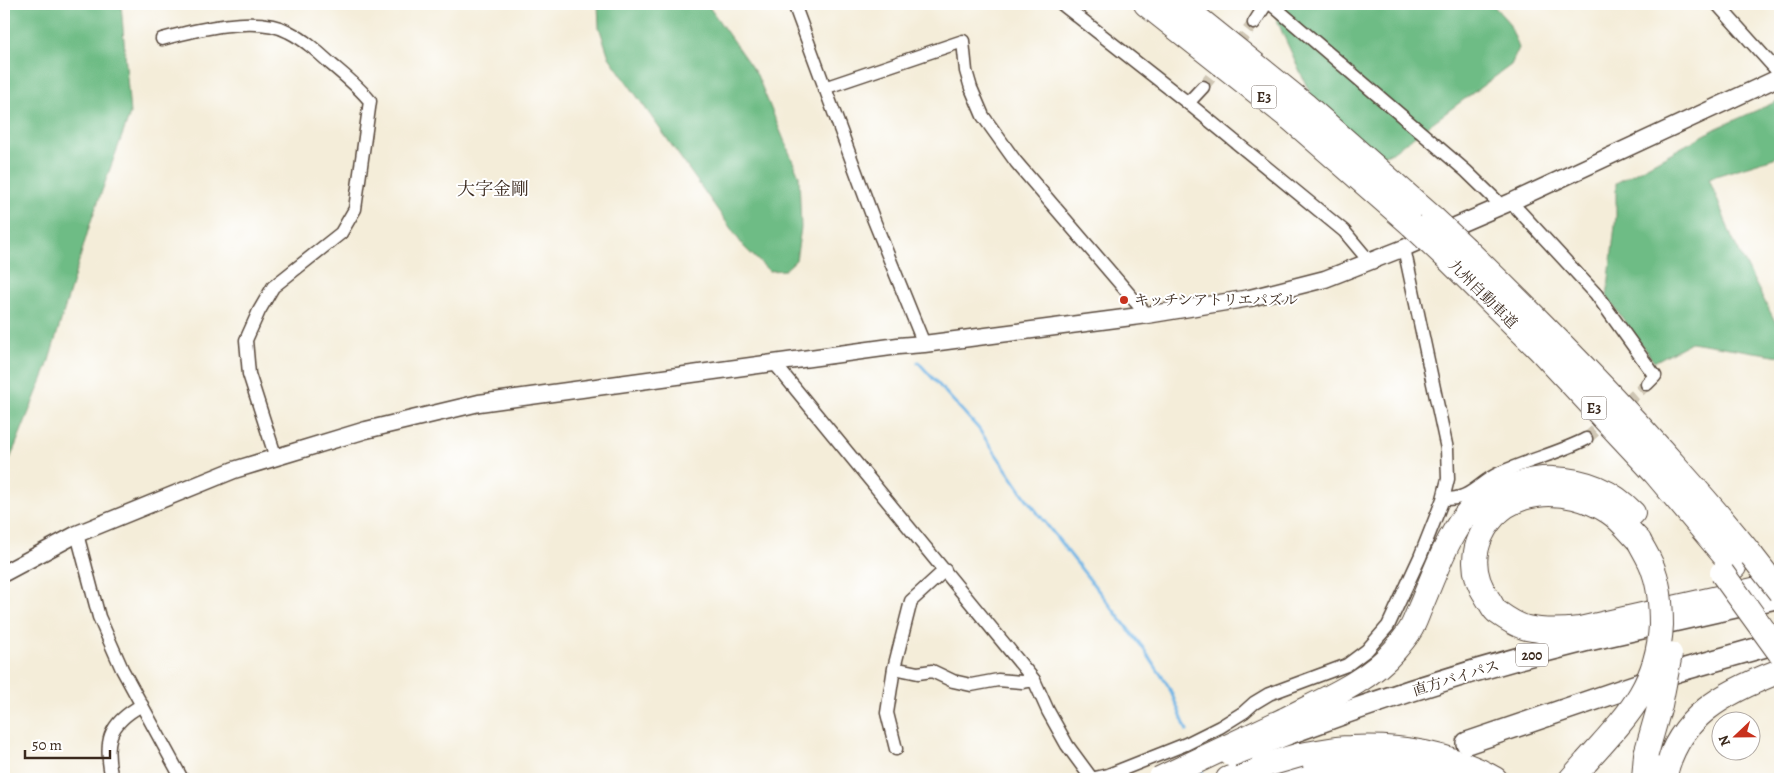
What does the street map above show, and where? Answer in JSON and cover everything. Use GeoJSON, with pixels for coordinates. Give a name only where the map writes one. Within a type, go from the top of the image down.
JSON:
{"type":"FeatureCollection","features":[{"type":"Feature","properties":{"kind":"highway","name":"九州自動車道"},"geometry":{"type":"LineString","coordinates":[[1146,4],[1423,221]]}},
{"type":"Feature","properties":{"kind":"highway","name":"九州自動車道"},"geometry":{"type":"LineString","coordinates":[[1180,4],[1304,104],[1456,253],[1554,336],[1640,426],[1733,532],[1736,565]]}},
{"type":"Feature","properties":{"kind":"highway","name":"九州自動車道"},"geometry":{"type":"LineString","coordinates":[[1456,253],[1541,351],[1579,400],[1736,565],[1780,626]]}},
{"type":"Feature","properties":{"kind":"highway"},"geometry":{"type":"LineString","coordinates":[[1159,779],[1287,727],[1374,670],[1410,632],[1453,534],[1480,500],[1522,482],[1544,478],[1572,479],[1601,488],[1624,503],[1637,518],[1654,571],[1662,606],[1660,642],[1652,672],[1636,703],[1579,771]]}},
{"type":"Feature","properties":{"kind":"highway"},"geometry":{"type":"LineString","coordinates":[[1644,779],[1646,754],[1660,706],[1675,627],[1673,601],[1665,567],[1644,538],[1610,513],[1582,499],[1556,494],[1535,495],[1518,500],[1500,509],[1486,526],[1475,548],[1474,569],[1481,589],[1496,611],[1525,628],[1553,631],[1580,629],[1780,584]]}},
{"type":"Feature","properties":{"kind":"highway","name":"九州自動車道"},"geometry":{"type":"LineString","coordinates":[[1736,565],[1780,592]]}},
{"type":"Feature","properties":{"kind":"highway"},"geometry":{"type":"LineString","coordinates":[[1736,565],[1780,653]]}},
{"type":"Feature","properties":{"kind":"highway","name":"直方バイパス"},"geometry":{"type":"LineString","coordinates":[[1170,779],[1287,727],[1338,715],[1498,664],[1583,642],[1780,597]]}},
{"type":"Feature","properties":{"kind":"highway"},"geometry":{"type":"LineString","coordinates":[[1467,743],[1678,671],[1780,642]]}},
{"type":"Feature","properties":{"kind":"highway"},"geometry":{"type":"LineString","coordinates":[[1664,779],[1678,739],[1700,714],[1722,697],[1751,682],[1780,671]]}},
{"type":"Feature","properties":{"kind":"highway"},"geometry":{"type":"LineString","coordinates":[[1299,769],[1349,748],[1394,749],[1442,757],[1495,779]]}},
{"type":"Feature","properties":{"kind":"highway"},"geometry":{"type":"LineString","coordinates":[[1228,779],[1262,766],[1299,769],[1400,769],[1442,779]]}},
{"type":"Feature","properties":{"kind":"street"},"geometry":{"type":"LineString","coordinates":[[794,4],[873,218],[924,344]]}},
{"type":"Feature","properties":{"kind":"street"},"geometry":{"type":"LineString","coordinates":[[1062,4],[1188,103],[1344,230],[1370,262]]}},
{"type":"Feature","properties":{"kind":"street"},"geometry":{"type":"LineString","coordinates":[[1254,23],[1266,4]]}},
{"type":"Feature","properties":{"kind":"street"},"geometry":{"type":"LineString","coordinates":[[1271,4],[1506,204],[1596,294],[1655,376],[1648,384]]}},
{"type":"Feature","properties":{"kind":"street"},"geometry":{"type":"LineString","coordinates":[[4,573],[77,534],[234,470],[366,430],[479,403],[898,346],[1147,315],[1250,298],[1325,280],[1506,204],[1780,76],[1717,4]]}},
{"type":"Feature","properties":{"kind":"street"},"geometry":{"type":"LineString","coordinates":[[162,39],[200,29],[235,25],[262,24],[287,30],[308,44],[362,91],[370,101],[355,209],[341,233],[273,287],[259,311],[246,340],[249,374],[276,458]]}},
{"type":"Feature","properties":{"kind":"street"},"geometry":{"type":"LineString","coordinates":[[824,88],[963,41],[966,71],[983,116],[1016,162],[1147,315]]}},
{"type":"Feature","properties":{"kind":"street"},"geometry":{"type":"LineString","coordinates":[[1188,103],[1203,87]]}},
{"type":"Feature","properties":{"kind":"street"},"geometry":{"type":"LineString","coordinates":[[775,364],[1034,680],[1067,744],[1091,779],[1108,775],[1168,752],[1220,727],[1269,694],[1347,665],[1367,650],[1388,626],[1420,556],[1448,479],[1447,449],[1404,248]]}},
{"type":"Feature","properties":{"kind":"street"},"geometry":{"type":"LineString","coordinates":[[1442,499],[1456,500],[1469,494],[1499,473],[1565,450],[1586,439]]}},
{"type":"Feature","properties":{"kind":"street"},"geometry":{"type":"LineString","coordinates":[[77,534],[99,617],[122,669],[182,779]]}},
{"type":"Feature","properties":{"kind":"street"},"geometry":{"type":"LineString","coordinates":[[896,749],[887,713],[894,668],[911,601],[945,570]]}},
{"type":"Feature","properties":{"kind":"street"},"geometry":{"type":"LineString","coordinates":[[894,668],[918,673],[932,671],[953,681],[971,685],[998,680],[1022,682],[1034,680]]}},
{"type":"Feature","properties":{"kind":"street"},"geometry":{"type":"LineString","coordinates":[[112,779],[107,751],[114,728],[122,718],[142,705]]}},
{"type":"Feature","properties":{"kind":"street"},"geometry":{"type":"LineString","coordinates":[[1244,712],[1271,779]]}},
{"type":"Feature","properties":{"kind":"street"},"geometry":{"type":"LineString","coordinates":[[1168,752],[1178,779]]}},
{"type":"Feature","properties":{"kind":"green space"},"geometry":{"type":"Polygon","coordinates":[[[4,4],[121,4],[130,114],[91,221],[47,367],[4,474],[4,4]]]}},
{"type":"Feature","properties":{"kind":"green space"},"geometry":{"type":"Polygon","coordinates":[[[598,4],[707,4],[757,75],[799,176],[801,228],[796,260],[785,270],[769,271],[744,247],[609,57],[599,27],[598,4]]]}},
{"type":"Feature","properties":{"kind":"green space"},"geometry":{"type":"Polygon","coordinates":[[[1271,4],[1492,4],[1509,23],[1519,48],[1511,65],[1391,153],[1355,164],[1328,133],[1271,4]]]}},
{"type":"Feature","properties":{"kind":"green space"},"geometry":{"type":"Polygon","coordinates":[[[1780,100],[1780,156],[1709,178],[1732,238],[1780,331],[1780,356],[1691,342],[1654,362],[1607,297],[1616,216],[1616,183],[1717,128],[1780,100]]]}},
{"type":"Feature","properties":{"kind":"waterway"},"geometry":{"type":"LineString","coordinates":[[918,362],[978,428],[1026,498],[1143,648],[1169,687],[1187,731]]}},
{"type":"Feature","properties":{"kind":"waterway"},"geometry":{"type":"LineString","coordinates":[[1201,769],[1205,779]]}},
{"type":"Feature","properties":{"kind":"tunnel"},"geometry":{"type":"LineString","coordinates":[[1203,87],[1254,23]]}},
{"type":"Feature","properties":{"kind":"tunnel"},"geometry":{"type":"LineString","coordinates":[[1586,439],[1647,384]]}},
{"type":"Feature","properties":{"kind":"place","name":"キッチンアトリエパズル"},"geometry":{"type":"Point","coordinates":[1124,300]}},
{"type":"Feature","properties":{"kind":"district","name":"大字金剛"},"geometry":{"type":"Point","coordinates":[493,189]}}]}
